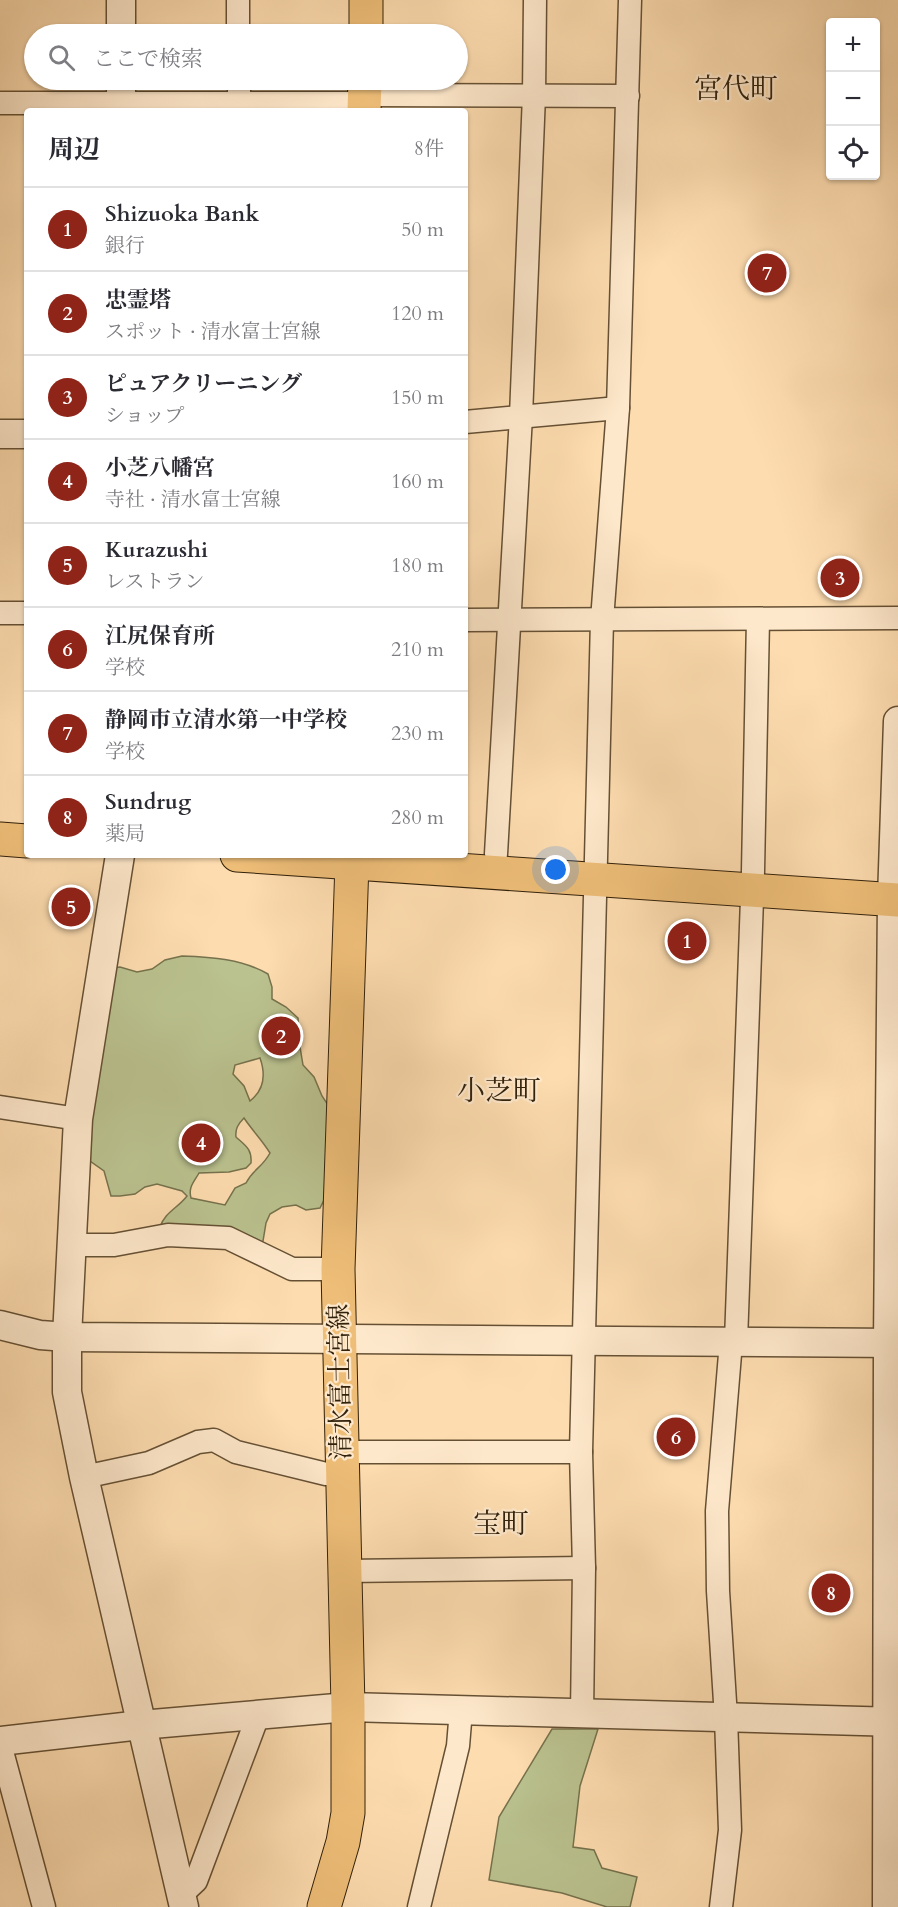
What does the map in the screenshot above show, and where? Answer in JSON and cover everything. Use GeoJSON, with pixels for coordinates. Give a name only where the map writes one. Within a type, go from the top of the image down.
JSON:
{"type":"FeatureCollection","features":[{"type":"Feature","properties":{"kind":"main road"},"geometry":{"type":"LineString","coordinates":[[366,0],[366,24]]}},
{"type":"Feature","properties":{"kind":"main road"},"geometry":{"type":"LineString","coordinates":[[0,822],[24,824]]}},
{"type":"Feature","properties":{"kind":"main road"},"geometry":{"type":"LineString","coordinates":[[0,839],[24,841]]}},
{"type":"Feature","properties":{"kind":"main road"},"geometry":{"type":"LineString","coordinates":[[481,853],[595,870]]}},
{"type":"Feature","properties":{"kind":"main road"},"geometry":{"type":"LineString","coordinates":[[323,858],[595,870],[896,890]]}},
{"type":"Feature","properties":{"kind":"main road","name":"清水富士宮線"},"geometry":{"type":"LineString","coordinates":[[326,1906],[343,1842],[348,1813],[348,1707],[338,1269],[352,859]]}},
{"type":"Feature","properties":{"kind":"street"},"geometry":{"type":"LineString","coordinates":[[121,0],[121,24]]}},
{"type":"Feature","properties":{"kind":"street"},"geometry":{"type":"LineString","coordinates":[[238,0],[238,24]]}},
{"type":"Feature","properties":{"kind":"street"},"geometry":{"type":"LineString","coordinates":[[481,853],[508,619],[521,416],[534,95],[535,0]]}},
{"type":"Feature","properties":{"kind":"street"},"geometry":{"type":"LineString","coordinates":[[582,1714],[584,1568],[581,1452],[602,620],[618,408],[630,0]]}},
{"type":"Feature","properties":{"kind":"street"},"geometry":{"type":"LineString","coordinates":[[0,103],[121,98],[628,96]]}},
{"type":"Feature","properties":{"kind":"street"},"geometry":{"type":"LineString","coordinates":[[468,422],[618,408]]}},
{"type":"Feature","properties":{"kind":"street"},"geometry":{"type":"LineString","coordinates":[[0,434],[24,434]]}},
{"type":"Feature","properties":{"kind":"street"},"geometry":{"type":"LineString","coordinates":[[0,613],[24,613]]}},
{"type":"Feature","properties":{"kind":"street"},"geometry":{"type":"LineString","coordinates":[[468,620],[898,618]]}},
{"type":"Feature","properties":{"kind":"street"},"geometry":{"type":"LineString","coordinates":[[721,1907],[730,1830],[718,1591],[717,1511],[733,1341],[752,880],[758,619]]}},
{"type":"Feature","properties":{"kind":"street"},"geometry":{"type":"LineString","coordinates":[[887,1907],[893,1722],[893,1343],[898,721]]}},
{"type":"Feature","properties":{"kind":"street"},"geometry":{"type":"LineString","coordinates":[[120,858],[78,1119],[67,1392],[84,1477],[183,1901]]}},
{"type":"Feature","properties":{"kind":"street"},"geometry":{"type":"LineString","coordinates":[[0,1107],[78,1119]]}},
{"type":"Feature","properties":{"kind":"street"},"geometry":{"type":"LineString","coordinates":[[72,1245],[114,1245],[168,1235],[228,1238],[292,1269],[338,1269]]}},
{"type":"Feature","properties":{"kind":"street"},"geometry":{"type":"LineString","coordinates":[[0,1325],[40,1335],[68,1337],[893,1343]]}},
{"type":"Feature","properties":{"kind":"street"},"geometry":{"type":"LineString","coordinates":[[84,1477],[149,1464],[198,1442],[214,1440],[237,1452],[326,1474],[342,1463],[581,1452]]}},
{"type":"Feature","properties":{"kind":"street"},"geometry":{"type":"LineString","coordinates":[[345,1571],[584,1568]]}},
{"type":"Feature","properties":{"kind":"street"},"geometry":{"type":"LineString","coordinates":[[44,1907],[0,1742],[259,1713],[348,1707],[893,1722]]}},
{"type":"Feature","properties":{"kind":"street"},"geometry":{"type":"LineString","coordinates":[[419,1907],[458,1746],[461,1710]]}},
{"type":"Feature","properties":{"kind":"street"},"geometry":{"type":"LineString","coordinates":[[183,1901],[196,1881],[259,1713]]}},
{"type":"Feature","properties":{"kind":"green space"},"geometry":{"type":"Polygon","coordinates":[[[182,956],[216,958],[248,965],[268,974],[272,987],[272,999],[286,1007],[298,1018],[303,1065],[314,1077],[322,1096],[332,1111],[326,1196],[320,1208],[306,1210],[296,1205],[282,1207],[270,1214],[263,1241],[259,1247],[160,1227],[168,1214],[187,1196],[182,1191],[157,1184],[145,1187],[135,1194],[111,1196],[104,1171],[90,1161],[78,1075],[105,969],[120,967],[137,972],[152,969],[165,960],[182,956]],[[260,1058],[235,1065],[233,1074],[244,1086],[250,1101],[255,1097],[263,1082],[260,1058]],[[244,1118],[237,1127],[236,1137],[249,1151],[251,1163],[246,1168],[229,1172],[199,1173],[191,1188],[191,1198],[225,1205],[235,1188],[246,1183],[267,1158],[270,1153],[244,1118]]]}},
{"type":"Feature","properties":{"kind":"green space"},"geometry":{"type":"Polygon","coordinates":[[[552,1729],[598,1729],[580,1786],[573,1847],[594,1850],[602,1868],[637,1877],[630,1907],[607,1907],[562,1893],[489,1880],[499,1817],[552,1729]]]}},
{"type":"Feature","properties":{"kind":"place","name":"静岡市立清水第一中学校"},"geometry":{"type":"Point","coordinates":[767,273]}},
{"type":"Feature","properties":{"kind":"place","name":"ピュアクリーニング"},"geometry":{"type":"Point","coordinates":[840,578]}},
{"type":"Feature","properties":{"kind":"place","name":"Kurazushi"},"geometry":{"type":"Point","coordinates":[71,907]}},
{"type":"Feature","properties":{"kind":"place","name":"Shizuoka Bank"},"geometry":{"type":"Point","coordinates":[687,941]}},
{"type":"Feature","properties":{"kind":"place","name":"忠霊塔"},"geometry":{"type":"Point","coordinates":[281,1036]}},
{"type":"Feature","properties":{"kind":"place","name":"小芝八幡宮"},"geometry":{"type":"Point","coordinates":[201,1143]}},
{"type":"Feature","properties":{"kind":"place","name":"江尻保育所"},"geometry":{"type":"Point","coordinates":[676,1437]}},
{"type":"Feature","properties":{"kind":"place","name":"Sundrug"},"geometry":{"type":"Point","coordinates":[831,1593]}},
{"type":"Feature","properties":{"kind":"district","name":"宮代町"},"geometry":{"type":"Point","coordinates":[736,89]}},
{"type":"Feature","properties":{"kind":"district","name":"小芝町"},"geometry":{"type":"Point","coordinates":[499,1091]}},
{"type":"Feature","properties":{"kind":"district","name":"宝町"},"geometry":{"type":"Point","coordinates":[501,1524]}}]}
